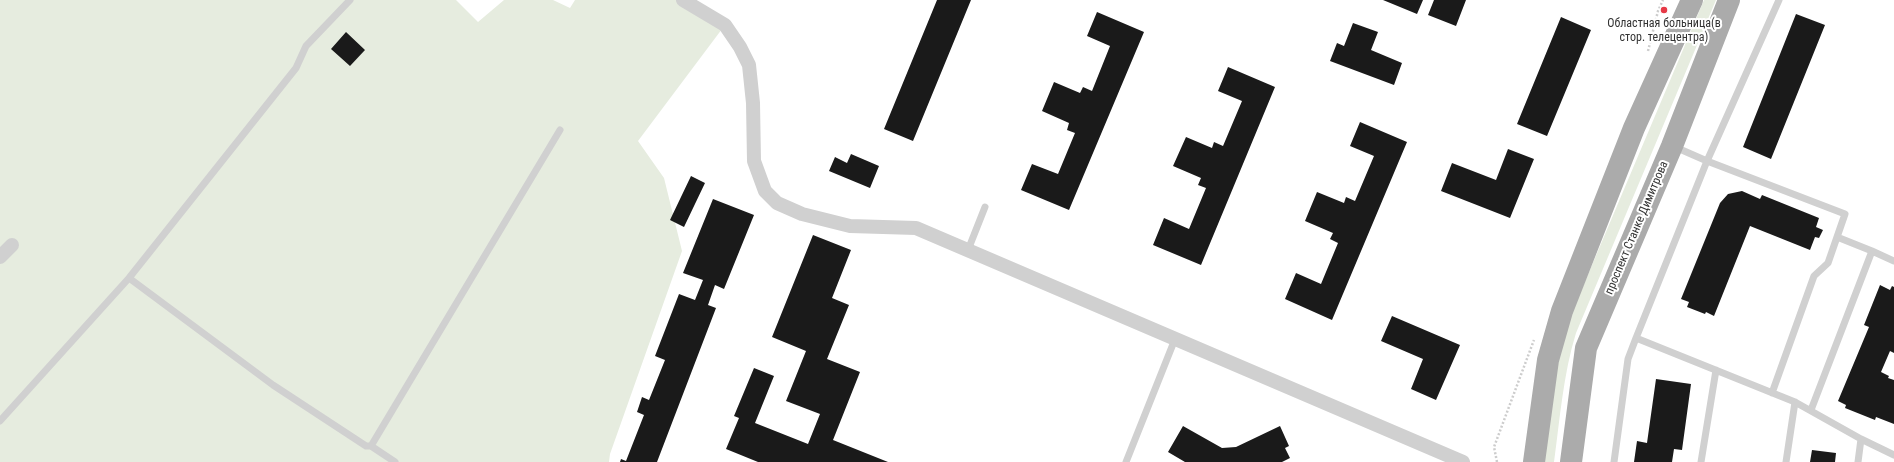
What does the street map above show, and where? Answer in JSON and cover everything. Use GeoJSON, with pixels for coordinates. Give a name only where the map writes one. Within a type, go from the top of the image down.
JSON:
{"type":"FeatureCollection","features":[{"type":"Feature","properties":{"kind":"main road"},"geometry":{"type":"LineString","coordinates":[[1534,462],[1548,360],[1562,311],[1634,128],[1692,0]]}},
{"type":"Feature","properties":{"kind":"main road","name":"проспект Станке Димитрова"},"geometry":{"type":"LineString","coordinates":[[1571,462],[1586,348],[1672,146],[1729,0]]}},
{"type":"Feature","properties":{"kind":"street"},"geometry":{"type":"LineString","coordinates":[[683,0],[725,25],[740,47],[748,65],[753,103],[754,161],[765,191],[777,203],[802,214],[850,226],[916,228],[1459,461]]}},
{"type":"Feature","properties":{"kind":"street"},"geometry":{"type":"LineString","coordinates":[[0,257],[12,245]]}},
{"type":"Feature","properties":{"kind":"lane"},"geometry":{"type":"LineString","coordinates":[[0,422],[129,278],[296,68],[306,46],[350,0]]}},
{"type":"Feature","properties":{"kind":"lane"},"geometry":{"type":"LineString","coordinates":[[1614,462],[1628,359],[1707,161],[1779,0]]}},
{"type":"Feature","properties":{"kind":"lane"},"geometry":{"type":"LineString","coordinates":[[371,446],[560,130]]}},
{"type":"Feature","properties":{"kind":"lane"},"geometry":{"type":"LineString","coordinates":[[1672,146],[1707,161],[1846,214],[1828,263],[1814,276],[1772,393]]}},
{"type":"Feature","properties":{"kind":"lane"},"geometry":{"type":"LineString","coordinates":[[968,250],[985,207]]}},
{"type":"Feature","properties":{"kind":"lane"},"geometry":{"type":"LineString","coordinates":[[1837,237],[1894,261]]}},
{"type":"Feature","properties":{"kind":"lane"},"geometry":{"type":"LineString","coordinates":[[1811,410],[1872,251]]}},
{"type":"Feature","properties":{"kind":"lane"},"geometry":{"type":"LineString","coordinates":[[129,278],[273,385],[366,446],[371,446],[395,462]]}},
{"type":"Feature","properties":{"kind":"lane"},"geometry":{"type":"LineString","coordinates":[[1636,338],[1795,402],[1861,439],[1894,455]]}},
{"type":"Feature","properties":{"kind":"lane"},"geometry":{"type":"LineString","coordinates":[[1126,462],[1175,339]]}},
{"type":"Feature","properties":{"kind":"lane"},"geometry":{"type":"LineString","coordinates":[[1701,462],[1716,370]]}},
{"type":"Feature","properties":{"kind":"lane"},"geometry":{"type":"LineString","coordinates":[[1786,462],[1795,402]]}},
{"type":"Feature","properties":{"kind":"lane"},"geometry":{"type":"LineString","coordinates":[[1858,462],[1861,439]]}},
{"type":"Feature","properties":{"kind":"shaded area"},"geometry":{"type":"Polygon","coordinates":[[[0,0],[456,0],[478,22],[504,0],[553,0],[570,8],[575,0],[680,0],[725,25],[638,141],[664,178],[682,251],[610,454],[609,462],[0,462],[0,0]]]}},
{"type":"Feature","properties":{"kind":"shaded area"},"geometry":{"type":"Polygon","coordinates":[[[1704,0],[1716,0],[1576,333],[1565,381],[1554,462],[1541,462],[1562,336],[1704,0]]]}},
{"type":"Feature","properties":{"kind":"building"},"geometry":{"type":"Polygon","coordinates":[[[937,0],[971,0],[913,141],[884,129],[937,0]]]}},
{"type":"Feature","properties":{"kind":"building"},"geometry":{"type":"Polygon","coordinates":[[[1383,0],[1423,0],[1417,14],[1383,0]]]}},
{"type":"Feature","properties":{"kind":"building"},"geometry":{"type":"Polygon","coordinates":[[[1434,0],[1466,0],[1456,26],[1428,15],[1434,0]]]}},
{"type":"Feature","properties":{"kind":"building"},"geometry":{"type":"Polygon","coordinates":[[[1097,12],[1144,32],[1069,210],[1021,190],[1032,164],[1058,174],[1075,133],[1067,130],[1069,123],[1042,111],[1054,82],[1080,93],[1083,87],[1092,91],[1110,46],[1087,36],[1097,12]]]}},
{"type":"Feature","properties":{"kind":"building"},"geometry":{"type":"Polygon","coordinates":[[[1796,14],[1825,25],[1771,159],[1743,147],[1796,14]]]}},
{"type":"Feature","properties":{"kind":"building"},"geometry":{"type":"Polygon","coordinates":[[[1561,17],[1591,30],[1547,136],[1517,124],[1561,17]]]}},
{"type":"Feature","properties":{"kind":"building"},"geometry":{"type":"Polygon","coordinates":[[[1353,23],[1378,32],[1371,50],[1402,63],[1394,85],[1330,61],[1337,43],[1344,46],[1353,23]]]}},
{"type":"Feature","properties":{"kind":"building"},"geometry":{"type":"Polygon","coordinates":[[[346,32],[365,50],[350,66],[331,49],[346,32]]]}},
{"type":"Feature","properties":{"kind":"building"},"geometry":{"type":"Polygon","coordinates":[[[1228,67],[1275,87],[1201,265],[1153,245],[1164,218],[1189,229],[1206,188],[1198,185],[1201,178],[1173,166],[1186,137],[1212,148],[1214,142],[1223,146],[1242,101],[1218,91],[1228,67]]]}},
{"type":"Feature","properties":{"kind":"building"},"geometry":{"type":"Polygon","coordinates":[[[1360,122],[1407,142],[1332,320],[1285,299],[1296,273],[1321,284],[1338,243],[1330,239],[1333,233],[1305,221],[1317,192],[1344,203],[1346,197],[1355,201],[1374,156],[1350,146],[1360,122]]]}},
{"type":"Feature","properties":{"kind":"building"},"geometry":{"type":"Polygon","coordinates":[[[1508,149],[1534,159],[1510,218],[1441,191],[1452,163],[1496,180],[1508,149]]]}},
{"type":"Feature","properties":{"kind":"building"},"geometry":{"type":"Polygon","coordinates":[[[851,154],[879,166],[870,188],[829,171],[835,157],[847,163],[851,154]]]}},
{"type":"Feature","properties":{"kind":"building"},"geometry":{"type":"Polygon","coordinates":[[[691,176],[705,183],[684,227],[670,220],[691,176]]]}},
{"type":"Feature","properties":{"kind":"building"},"geometry":{"type":"Polygon","coordinates":[[[1742,191],[1760,199],[1762,195],[1819,218],[1816,227],[1823,230],[1819,238],[1815,237],[1810,250],[1750,226],[1714,316],[1706,312],[1705,314],[1687,307],[1689,302],[1681,299],[1720,203],[1728,194],[1742,191]]]}},
{"type":"Feature","properties":{"kind":"building"},"geometry":{"type":"Polygon","coordinates":[[[713,199],[754,215],[724,289],[715,285],[708,305],[716,308],[657,462],[620,462],[621,459],[626,461],[644,415],[637,412],[642,397],[649,400],[665,360],[655,356],[679,294],[695,300],[703,280],[683,273],[713,199]]]}},
{"type":"Feature","properties":{"kind":"building"},"geometry":{"type":"Polygon","coordinates":[[[813,235],[851,250],[832,298],[849,305],[827,359],[860,372],[833,440],[888,462],[758,462],[726,449],[739,418],[734,416],[754,368],[774,376],[755,423],[808,444],[820,414],[786,401],[806,351],[772,337],[813,235]]]}},
{"type":"Feature","properties":{"kind":"building"},"geometry":{"type":"Polygon","coordinates":[[[1880,285],[1890,290],[1892,286],[1894,287],[1894,353],[1890,351],[1881,372],[1889,376],[1888,378],[1894,380],[1894,424],[1876,417],[1875,420],[1845,408],[1846,405],[1838,401],[1869,327],[1864,325],[1880,285]]]}},
{"type":"Feature","properties":{"kind":"building"},"geometry":{"type":"Polygon","coordinates":[[[1392,316],[1460,345],[1436,400],[1411,389],[1423,359],[1381,341],[1392,316]]]}},
{"type":"Feature","properties":{"kind":"building"},"geometry":{"type":"Polygon","coordinates":[[[1656,379],[1691,384],[1682,450],[1674,449],[1672,462],[1634,462],[1637,441],[1647,443],[1656,379]]]}},
{"type":"Feature","properties":{"kind":"building"},"geometry":{"type":"Polygon","coordinates":[[[1183,426],[1222,448],[1236,447],[1280,426],[1289,446],[1285,448],[1290,458],[1282,462],[1185,462],[1168,452],[1183,426]]]}},
{"type":"Feature","properties":{"kind":"building"},"geometry":{"type":"Polygon","coordinates":[[[1812,450],[1836,453],[1835,462],[1810,462],[1812,450]]]}},
{"type":"Feature","properties":{"kind":"place","name":"Областная больница(в стор. телецентра)"},"geometry":{"type":"Point","coordinates":[1664,10]}}]}
